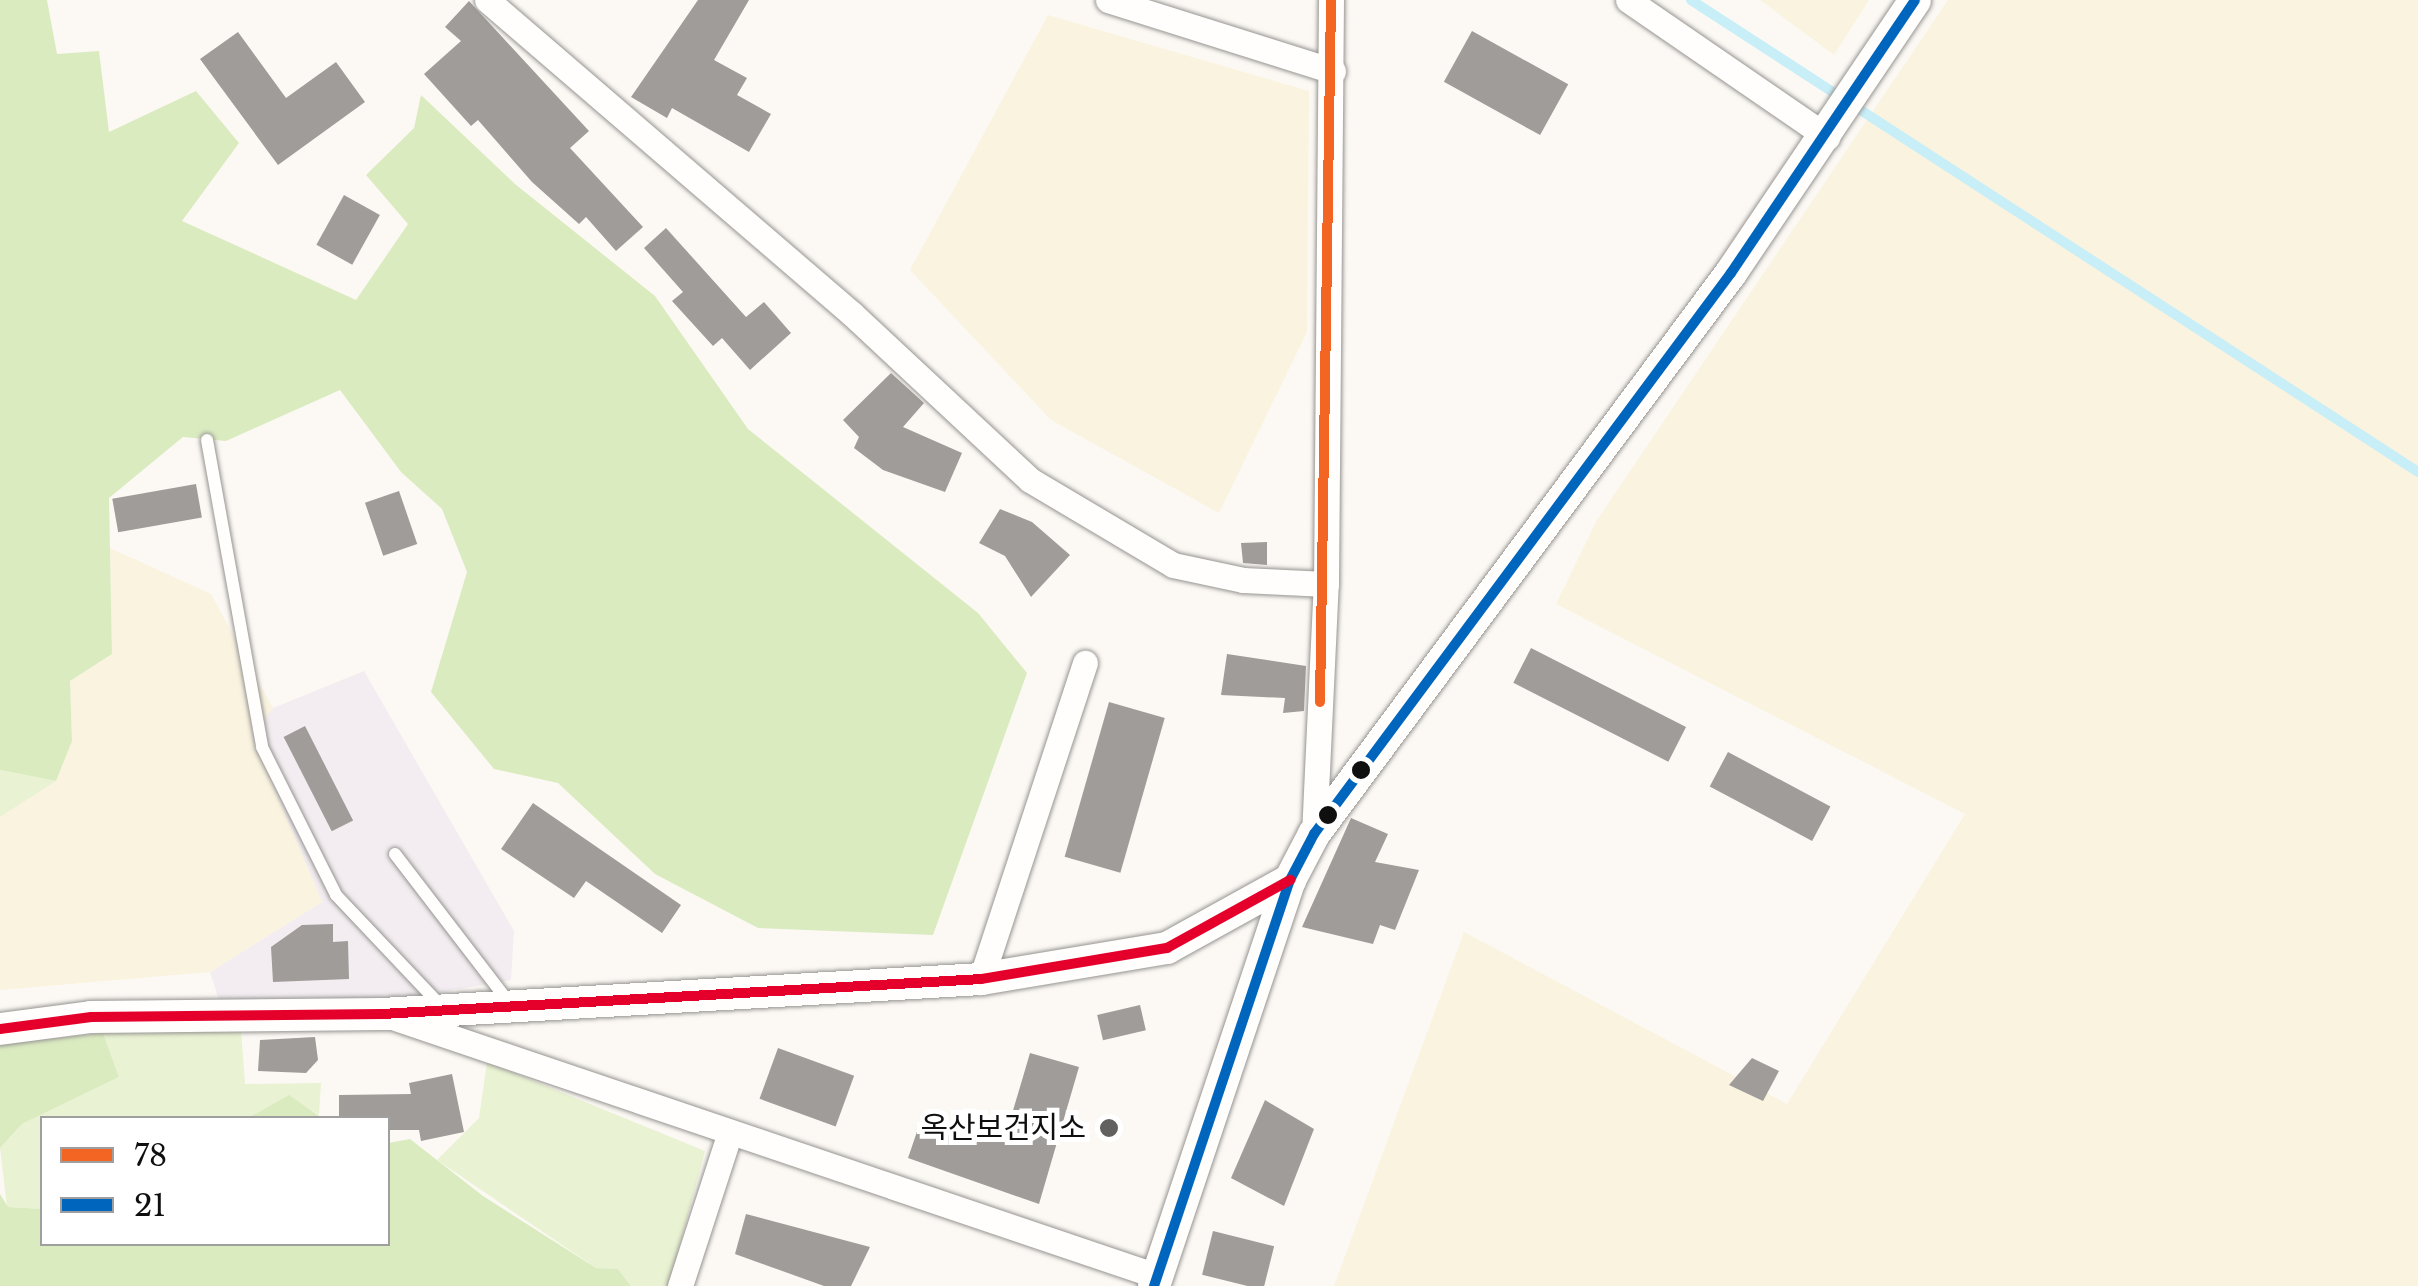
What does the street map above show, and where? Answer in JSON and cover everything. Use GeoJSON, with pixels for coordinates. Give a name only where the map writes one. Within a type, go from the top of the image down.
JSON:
{"type":"FeatureCollection","features":[{"type":"Feature","properties":{"kind":"street"},"geometry":{"type":"LineString","coordinates":[[487,0],[878,337],[972,434],[1030,480],[1173,564],[1243,580],[1326,584]]}},
{"type":"Feature","properties":{"kind":"street"},"geometry":{"type":"LineString","coordinates":[[1108,0],[1333,71]]}},
{"type":"Feature","properties":{"kind":"street"},"geometry":{"type":"LineString","coordinates":[[1314,834],[1326,584],[1332,0]]}},
{"type":"Feature","properties":{"kind":"street"},"geometry":{"type":"LineString","coordinates":[[1628,0],[1835,126]]}},
{"type":"Feature","properties":{"kind":"street"},"geometry":{"type":"LineString","coordinates":[[382,1014],[1156,1281],[1290,880],[1314,834],[1835,126],[1915,0]]}},
{"type":"Feature","properties":{"kind":"street"},"geometry":{"type":"LineString","coordinates":[[982,979],[1085,662]]}},
{"type":"Feature","properties":{"kind":"street"},"geometry":{"type":"LineString","coordinates":[[0,1029],[91,1017],[382,1014],[982,979],[1167,948],[1290,880]]}},
{"type":"Feature","properties":{"kind":"street"},"geometry":{"type":"LineString","coordinates":[[680,1286],[729,1135]]}},
{"type":"Feature","properties":{"kind":"lane"},"geometry":{"type":"LineString","coordinates":[[207,440],[262,747],[336,895],[445,1010]]}},
{"type":"Feature","properties":{"kind":"lane"},"geometry":{"type":"LineString","coordinates":[[394,854],[512,1006]]}},
{"type":"Feature","properties":{"kind":"shaded area"},"geometry":{"type":"Polygon","coordinates":[[[1760,0],[1869,0],[1834,55],[1760,0]]]}},
{"type":"Feature","properties":{"kind":"shaded area"},"geometry":{"type":"Polygon","coordinates":[[[1948,0],[2418,0],[2418,1286],[1334,1286],[1464,932],[1787,1104],[1965,814],[1556,604],[1597,520],[1948,0]]]}},
{"type":"Feature","properties":{"kind":"shaded area"},"geometry":{"type":"Polygon","coordinates":[[[1048,15],[1309,91],[1307,332],[1219,513],[1051,420],[910,270],[1048,15]]]}},
{"type":"Feature","properties":{"kind":"shaded area"},"geometry":{"type":"Polygon","coordinates":[[[110,548],[211,594],[273,708],[252,736],[322,902],[210,972],[0,990],[0,817],[56,781],[72,741],[70,681],[112,654],[110,548]]]}},
{"type":"Feature","properties":{"kind":"shaded area"},"geometry":{"type":"Polygon","coordinates":[[[364,671],[514,931],[511,980],[414,997],[220,1004],[210,972],[322,902],[251,735],[273,708],[364,671]]]}},
{"type":"Feature","properties":{"kind":"green space"},"geometry":{"type":"Polygon","coordinates":[[[0,0],[47,0],[57,54],[99,51],[109,132],[196,91],[239,143],[182,221],[356,300],[408,224],[366,175],[414,128],[421,95],[515,184],[655,296],[748,429],[978,613],[1027,673],[933,935],[758,928],[655,874],[558,783],[494,769],[431,692],[467,572],[442,509],[401,472],[340,390],[226,441],[183,437],[109,498],[112,654],[70,681],[72,741],[56,781],[0,770],[0,0]]]}},
{"type":"Feature","properties":{"kind":"green space"},"geometry":{"type":"Polygon","coordinates":[[[0,770],[56,781],[0,817],[0,770]]]}},
{"type":"Feature","properties":{"kind":"green space"},"geometry":{"type":"Polygon","coordinates":[[[241,1030],[245,1084],[321,1083],[319,1115],[289,1096],[252,1116],[40,1116],[40,1209],[7,1207],[0,1148],[22,1124],[119,1077],[103,1033],[241,1030]]]}},
{"type":"Feature","properties":{"kind":"green space"},"geometry":{"type":"Polygon","coordinates":[[[103,1033],[119,1077],[22,1124],[0,1148],[0,1044],[103,1033]]]}},
{"type":"Feature","properties":{"kind":"green space"},"geometry":{"type":"Polygon","coordinates":[[[487,1062],[705,1151],[669,1286],[631,1286],[618,1269],[596,1268],[437,1160],[479,1118],[487,1062]]]}},
{"type":"Feature","properties":{"kind":"green space"},"geometry":{"type":"Polygon","coordinates":[[[289,1095],[319,1116],[252,1116],[289,1095]]]}},
{"type":"Feature","properties":{"kind":"green space"},"geometry":{"type":"Polygon","coordinates":[[[410,1139],[483,1196],[596,1268],[618,1269],[631,1286],[0,1286],[0,1194],[8,1207],[40,1209],[40,1246],[390,1246],[390,1143],[410,1139]]]}},
{"type":"Feature","properties":{"kind":"building"},"geometry":{"type":"Polygon","coordinates":[[[698,0],[749,0],[714,60],[747,78],[737,95],[771,114],[749,152],[672,108],[667,118],[631,97],[698,0]]]}},
{"type":"Feature","properties":{"kind":"building"},"geometry":{"type":"Polygon","coordinates":[[[469,1],[589,131],[570,148],[643,227],[616,251],[586,217],[579,224],[532,182],[478,120],[471,126],[424,74],[461,41],[445,27],[469,1]]]}},
{"type":"Feature","properties":{"kind":"building"},"geometry":{"type":"Polygon","coordinates":[[[1472,31],[1568,84],[1540,135],[1444,82],[1472,31]]]}},
{"type":"Feature","properties":{"kind":"building"},"geometry":{"type":"Polygon","coordinates":[[[238,32],[286,98],[336,62],[365,102],[278,165],[200,59],[238,32]]]}},
{"type":"Feature","properties":{"kind":"building"},"geometry":{"type":"Polygon","coordinates":[[[344,195],[380,215],[352,265],[316,245],[344,195]]]}},
{"type":"Feature","properties":{"kind":"building"},"geometry":{"type":"Polygon","coordinates":[[[666,228],[746,317],[764,302],[791,333],[750,370],[722,338],[713,346],[672,301],[683,292],[644,248],[666,228]]]}},
{"type":"Feature","properties":{"kind":"building"},"geometry":{"type":"Polygon","coordinates":[[[891,373],[924,403],[903,427],[962,453],[945,492],[883,470],[854,448],[859,437],[843,420],[891,373]]]}},
{"type":"Feature","properties":{"kind":"building"},"geometry":{"type":"Polygon","coordinates":[[[196,484],[202,517],[118,532],[112,499],[196,484]]]}},
{"type":"Feature","properties":{"kind":"building"},"geometry":{"type":"Polygon","coordinates":[[[399,491],[417,544],[383,556],[365,503],[399,491]]]}},
{"type":"Feature","properties":{"kind":"building"},"geometry":{"type":"Polygon","coordinates":[[[1000,509],[1032,522],[1070,555],[1031,597],[1005,556],[979,543],[1000,509]]]}},
{"type":"Feature","properties":{"kind":"building"},"geometry":{"type":"Polygon","coordinates":[[[1267,542],[1267,565],[1243,563],[1241,543],[1267,542]]]}},
{"type":"Feature","properties":{"kind":"building"},"geometry":{"type":"Polygon","coordinates":[[[1531,648],[1686,727],[1668,762],[1513,683],[1531,648]]]}},
{"type":"Feature","properties":{"kind":"building"},"geometry":{"type":"Polygon","coordinates":[[[1227,654],[1306,666],[1304,711],[1283,713],[1285,698],[1221,695],[1227,654]]]}},
{"type":"Feature","properties":{"kind":"building"},"geometry":{"type":"Polygon","coordinates":[[[1109,702],[1165,718],[1120,873],[1065,857],[1109,702]]]}},
{"type":"Feature","properties":{"kind":"building"},"geometry":{"type":"Polygon","coordinates":[[[305,726],[353,820],[332,831],[284,737],[305,726]]]}},
{"type":"Feature","properties":{"kind":"building"},"geometry":{"type":"Polygon","coordinates":[[[1728,752],[1830,806],[1812,841],[1710,786],[1728,752]]]}},
{"type":"Feature","properties":{"kind":"building"},"geometry":{"type":"Polygon","coordinates":[[[533,803],[681,905],[662,933],[586,881],[574,898],[501,849],[533,803]]]}},
{"type":"Feature","properties":{"kind":"building"},"geometry":{"type":"Polygon","coordinates":[[[1351,818],[1388,834],[1375,862],[1419,870],[1395,930],[1380,925],[1373,944],[1302,927],[1351,818]]]}},
{"type":"Feature","properties":{"kind":"building"},"geometry":{"type":"Polygon","coordinates":[[[333,924],[333,942],[348,941],[349,979],[273,982],[271,947],[302,925],[333,924]]]}},
{"type":"Feature","properties":{"kind":"building"},"geometry":{"type":"Polygon","coordinates":[[[1140,1005],[1146,1030],[1103,1040],[1097,1015],[1140,1005]]]}},
{"type":"Feature","properties":{"kind":"building"},"geometry":{"type":"Polygon","coordinates":[[[315,1037],[318,1060],[306,1073],[258,1071],[260,1040],[315,1037]]]}},
{"type":"Feature","properties":{"kind":"building"},"geometry":{"type":"Polygon","coordinates":[[[778,1048],[854,1076],[836,1126],[760,1099],[778,1048]]]}},
{"type":"Feature","properties":{"kind":"building"},"geometry":{"type":"Polygon","coordinates":[[[1030,1053],[1079,1067],[1039,1204],[908,1158],[922,1117],[1004,1141],[1030,1053]]]}},
{"type":"Feature","properties":{"kind":"building"},"geometry":{"type":"Polygon","coordinates":[[[1752,1058],[1779,1071],[1763,1101],[1729,1085],[1752,1058]]]}},
{"type":"Feature","properties":{"kind":"building"},"geometry":{"type":"Polygon","coordinates":[[[452,1074],[464,1132],[421,1141],[419,1130],[390,1130],[390,1116],[339,1116],[339,1095],[411,1094],[409,1083],[452,1074]]]}},
{"type":"Feature","properties":{"kind":"building"},"geometry":{"type":"Polygon","coordinates":[[[1265,1100],[1314,1129],[1284,1206],[1231,1178],[1265,1100]]]}},
{"type":"Feature","properties":{"kind":"building"},"geometry":{"type":"Polygon","coordinates":[[[746,1214],[870,1247],[851,1286],[824,1286],[735,1254],[746,1214]]]}},
{"type":"Feature","properties":{"kind":"building"},"geometry":{"type":"Polygon","coordinates":[[[1213,1231],[1274,1246],[1264,1286],[1202,1275],[1213,1231]]]}},
{"type":"Feature","properties":{"kind":"waterway"},"geometry":{"type":"LineString","coordinates":[[1691,0],[2418,472]]}},
{"type":"Feature","properties":{"kind":"transit line","name":"78"},"geometry":{"type":"LineString","coordinates":[[1320,702],[1331,0]]}},
{"type":"Feature","properties":{"kind":"transit line","name":"21"},"geometry":{"type":"LineString","coordinates":[[1154,1286],[1290,880],[1314,834],[1731,273],[1915,0]]}},
{"type":"Feature","properties":{"kind":"transit line"},"geometry":{"type":"LineString","coordinates":[[0,1029],[91,1017],[382,1014],[981,979],[1167,948],[1290,880]]}},
{"type":"Feature","properties":{"kind":"place","name":"옥산보건지소"},"geometry":{"type":"Point","coordinates":[1109,1128]}}]}
